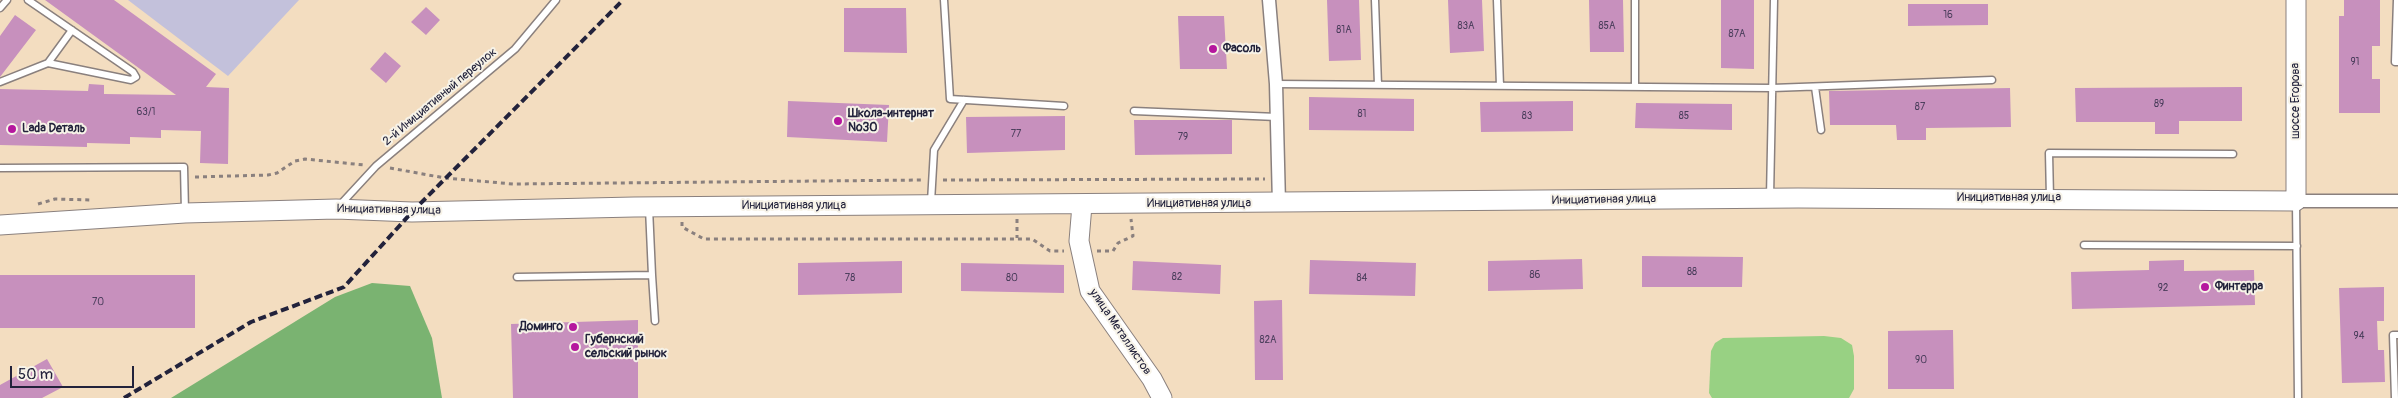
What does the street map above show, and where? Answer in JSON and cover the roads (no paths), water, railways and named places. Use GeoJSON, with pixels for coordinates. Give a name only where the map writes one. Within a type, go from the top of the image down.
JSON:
{"type":"FeatureCollection","features":[{"type":"Feature","properties":{"kind":"main road","name":"шоссе Егорова"},"geometry":{"type":"LineString","coordinates":[[2296,0],[2296,201]]}},
{"type":"Feature","properties":{"kind":"main road","name":"Инициативная улица"},"geometry":{"type":"LineString","coordinates":[[0,225],[185,213],[336,209],[412,212],[649,207],[1279,204],[1770,198],[2050,198],[2296,201]]}},
{"type":"Feature","properties":{"kind":"main road","name":"улица Металлистов"},"geometry":{"type":"LineString","coordinates":[[1082,205],[1080,241],[1090,291],[1152,378],[1162,398]]}},
{"type":"Feature","properties":{"kind":"street"},"geometry":{"type":"LineString","coordinates":[[1268,0],[1276,84],[1279,204]]}},
{"type":"Feature","properties":{"kind":"street","name":"Инициативная улица"},"geometry":{"type":"LineString","coordinates":[[2296,201],[2398,201]]}},
{"type":"Feature","properties":{"kind":"lane"},"geometry":{"type":"LineString","coordinates":[[0,8],[7,0]]}},
{"type":"Feature","properties":{"kind":"lane"},"geometry":{"type":"LineString","coordinates":[[28,0],[133,72],[136,77],[131,80],[48,63]]}},
{"type":"Feature","properties":{"kind":"lane","name":"2-й Инициативный переулок"},"geometry":{"type":"LineString","coordinates":[[336,209],[376,166],[515,49],[556,0]]}},
{"type":"Feature","properties":{"kind":"lane"},"geometry":{"type":"LineString","coordinates":[[944,0],[950,99],[1064,106]]}},
{"type":"Feature","properties":{"kind":"lane"},"geometry":{"type":"LineString","coordinates":[[1375,0],[1378,85]]}},
{"type":"Feature","properties":{"kind":"lane"},"geometry":{"type":"LineString","coordinates":[[1497,0],[1500,86]]}},
{"type":"Feature","properties":{"kind":"lane"},"geometry":{"type":"LineString","coordinates":[[1635,87],[1636,0]]}},
{"type":"Feature","properties":{"kind":"lane"},"geometry":{"type":"LineString","coordinates":[[1770,198],[1774,0]]}},
{"type":"Feature","properties":{"kind":"lane"},"geometry":{"type":"LineString","coordinates":[[2397,0],[2396,62],[2398,62]]}},
{"type":"Feature","properties":{"kind":"lane"},"geometry":{"type":"LineString","coordinates":[[0,82],[48,63],[72,30]]}},
{"type":"Feature","properties":{"kind":"lane"},"geometry":{"type":"LineString","coordinates":[[1276,84],[1772,88],[1992,80]]}},
{"type":"Feature","properties":{"kind":"lane"},"geometry":{"type":"LineString","coordinates":[[1815,87],[1820,130]]}},
{"type":"Feature","properties":{"kind":"lane"},"geometry":{"type":"LineString","coordinates":[[930,205],[934,150],[964,100]]}},
{"type":"Feature","properties":{"kind":"lane"},"geometry":{"type":"LineString","coordinates":[[1134,111],[1277,118]]}},
{"type":"Feature","properties":{"kind":"lane"},"geometry":{"type":"LineString","coordinates":[[2050,198],[2049,153],[2233,154]]}},
{"type":"Feature","properties":{"kind":"lane"},"geometry":{"type":"LineString","coordinates":[[0,168],[184,167],[185,213]]}},
{"type":"Feature","properties":{"kind":"lane"},"geometry":{"type":"LineString","coordinates":[[2296,201],[2298,398]]}},
{"type":"Feature","properties":{"kind":"lane"},"geometry":{"type":"LineString","coordinates":[[649,207],[654,322]]}},
{"type":"Feature","properties":{"kind":"lane"},"geometry":{"type":"LineString","coordinates":[[2084,245],[2297,246]]}},
{"type":"Feature","properties":{"kind":"lane"},"geometry":{"type":"LineString","coordinates":[[517,277],[652,275]]}},
{"type":"Feature","properties":{"kind":"lane"},"geometry":{"type":"LineString","coordinates":[[2395,398],[2393,335],[2398,335]]}},
{"type":"Feature","properties":{"kind":"railway"},"geometry":{"type":"LineString","coordinates":[[124,398],[251,322],[344,287],[412,212],[623,0]]}},
{"type":"Feature","properties":{"kind":"place","name":"Фасоль"},"geometry":{"type":"Point","coordinates":[1213,49]}},
{"type":"Feature","properties":{"kind":"place","name":"Школа-интернат №30"},"geometry":{"type":"Point","coordinates":[838,121]}},
{"type":"Feature","properties":{"kind":"place","name":"Lada Dеталь"},"geometry":{"type":"Point","coordinates":[12,129]}},
{"type":"Feature","properties":{"kind":"place","name":"Финтерра"},"geometry":{"type":"Point","coordinates":[2205,287]}},
{"type":"Feature","properties":{"kind":"place","name":"Доминго"},"geometry":{"type":"Point","coordinates":[573,327]}},
{"type":"Feature","properties":{"kind":"place","name":"Губернский сельский рынок"},"geometry":{"type":"Point","coordinates":[575,347]}}]}
